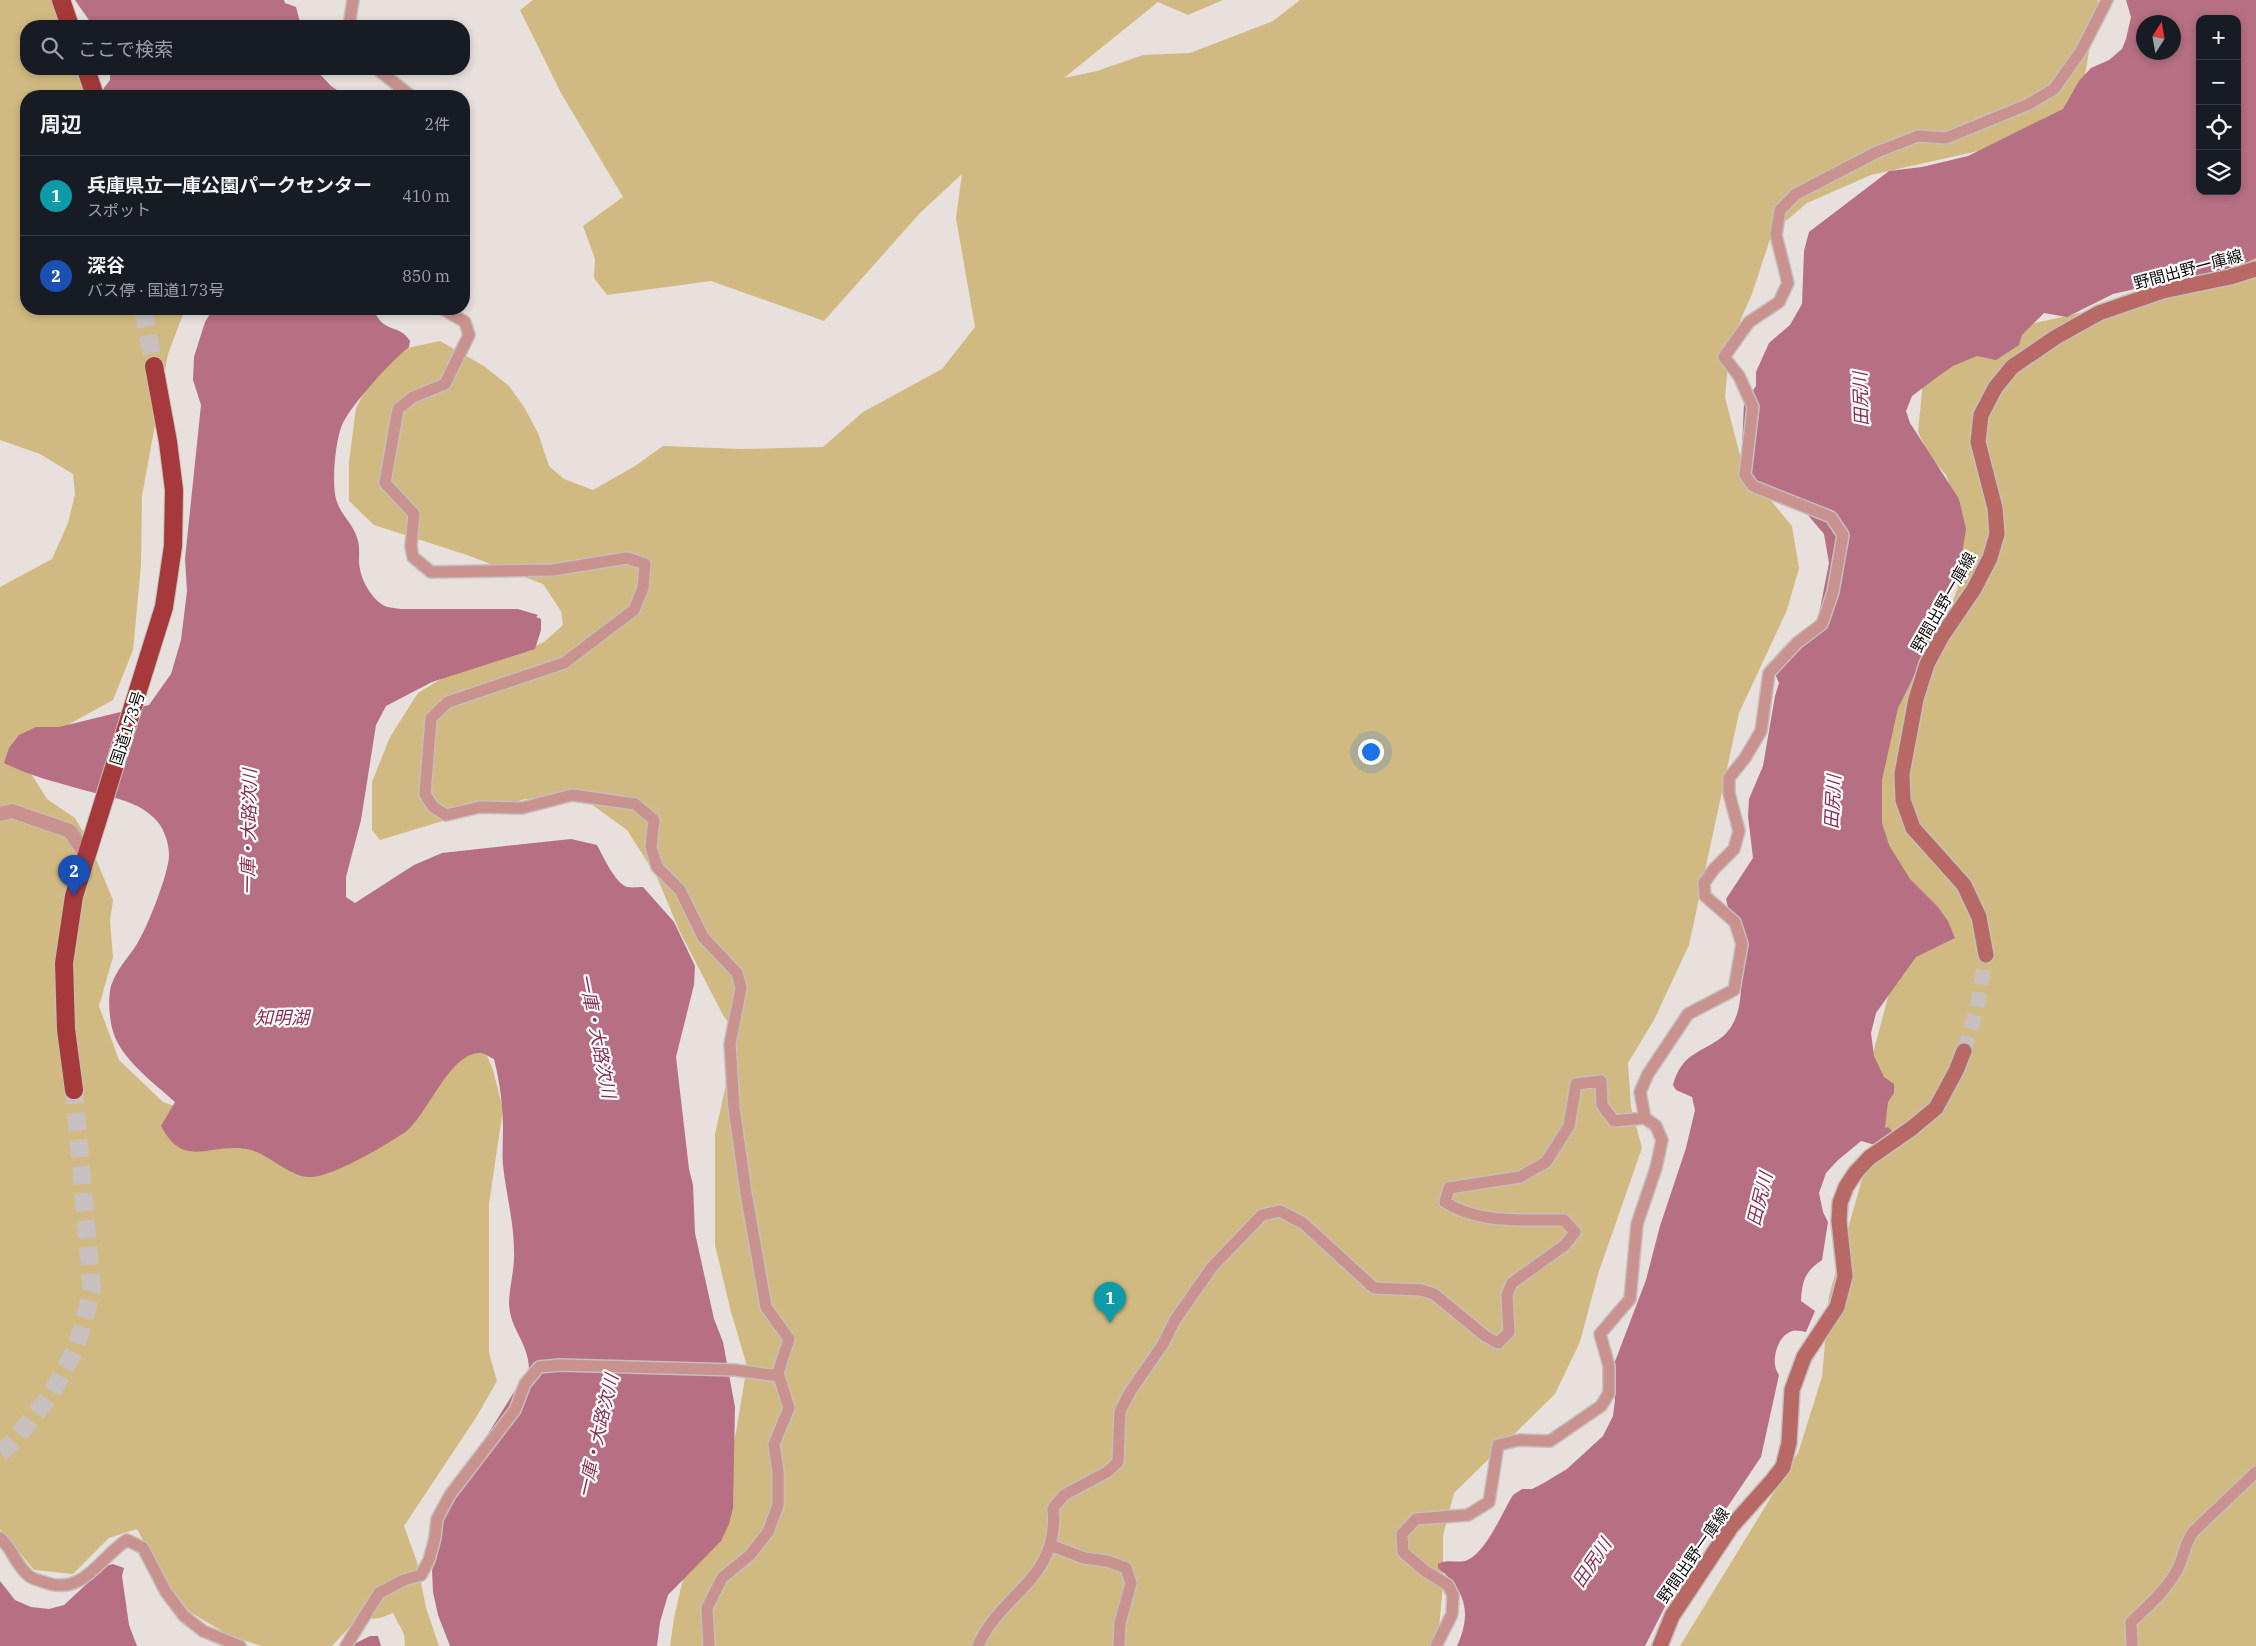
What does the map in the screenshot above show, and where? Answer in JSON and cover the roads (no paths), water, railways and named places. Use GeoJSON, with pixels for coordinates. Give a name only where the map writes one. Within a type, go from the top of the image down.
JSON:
{"type":"FeatureCollection","features":[{"type":"Feature","properties":{"kind":"highway"},"geometry":{"type":"LineString","coordinates":[[61,0],[68,20]]}},
{"type":"Feature","properties":{"kind":"highway"},"geometry":{"type":"LineString","coordinates":[[88,75],[93,90]]}},
{"type":"Feature","properties":{"kind":"highway","name":"国道173号"},"geometry":{"type":"LineString","coordinates":[[74,1090],[66,1028],[64,963],[74,896],[164,606],[173,546],[174,490],[168,442],[154,366]]}},
{"type":"Feature","properties":{"kind":"main road","name":"野間出野一庫線"},"geometry":{"type":"LineString","coordinates":[[1986,955],[1980,917],[1964,885],[1913,828],[1903,800],[1902,774],[1916,699],[1927,664],[1942,636],[1974,589],[1990,558],[1997,534],[1995,508],[1978,442],[1981,415],[1995,388],[2012,368],[2056,336],[2099,313],[2163,291],[2230,277],[2256,269]]}},
{"type":"Feature","properties":{"kind":"main road","name":"野間出野一庫線"},"geometry":{"type":"LineString","coordinates":[[1660,1646],[1672,1616],[1731,1527],[1783,1467],[1790,1443],[1792,1390],[1804,1357],[1837,1306],[1845,1276],[1840,1238],[1840,1203],[1846,1187],[1869,1158],[1912,1128],[1936,1108],[1956,1071],[1964,1051]]}},
{"type":"Feature","properties":{"kind":"street"},"geometry":{"type":"LineString","coordinates":[[350,20],[353,0]]}},
{"type":"Feature","properties":{"kind":"street"},"geometry":{"type":"LineString","coordinates":[[1645,1118],[1640,1092],[1648,1074],[1688,1014],[1734,990],[1742,944],[1735,922],[1705,896],[1704,883],[1714,869],[1734,850],[1739,831],[1729,793],[1729,778],[1745,758],[1761,731],[1769,673],[1797,643],[1822,624],[1833,592],[1843,535],[1831,517],[1753,486],[1746,475],[1753,407],[1739,376],[1724,357],[1749,322],[1778,302],[1788,284],[1776,234],[1780,210],[1796,194],[1877,152],[1918,136],[1946,138],[2028,104],[2054,89],[2081,51],[2107,0]]}},
{"type":"Feature","properties":{"kind":"street"},"geometry":{"type":"LineString","coordinates":[[384,75],[403,90]]}},
{"type":"Feature","properties":{"kind":"street"},"geometry":{"type":"LineString","coordinates":[[453,315],[465,322],[469,336],[445,384],[413,397],[398,409],[385,483],[414,514],[411,546],[413,557],[431,572],[553,570],[626,558],[645,564],[643,588],[634,610],[564,663],[448,702],[430,718],[425,794],[432,807],[446,815],[480,807],[522,808],[572,795],[635,804],[654,820],[651,847],[657,867],[680,890],[703,938],[737,973],[741,988],[730,1044],[734,1108],[746,1193],[766,1307],[789,1339],[779,1376],[790,1408],[774,1444],[778,1472],[778,1505],[768,1532],[750,1555],[722,1578],[707,1608],[709,1646]]}},
{"type":"Feature","properties":{"kind":"street"},"geometry":{"type":"LineString","coordinates":[[0,814],[12,811],[70,831],[86,855]]}},
{"type":"Feature","properties":{"kind":"street"},"geometry":{"type":"LineString","coordinates":[[978,1646],[984,1631],[1043,1565],[1055,1527],[1053,1508],[1064,1495],[1107,1472],[1118,1462],[1120,1411],[1130,1392],[1164,1344],[1175,1320],[1212,1267],[1262,1215],[1280,1212],[1303,1223],[1374,1288],[1421,1290],[1434,1294],[1485,1336],[1498,1343],[1509,1332],[1507,1295],[1512,1283],[1565,1244],[1575,1232],[1564,1220],[1488,1218],[1460,1212],[1445,1202],[1450,1188],[1520,1177],[1546,1162],[1569,1126],[1576,1084],[1602,1080],[1602,1105],[1614,1121],[1645,1118],[1656,1126],[1662,1140],[1656,1168],[1637,1224],[1630,1299],[1600,1334],[1609,1366],[1609,1393],[1601,1406],[1550,1441],[1519,1440],[1498,1445],[1490,1502],[1468,1515],[1416,1519],[1402,1534],[1403,1552],[1424,1571],[1448,1585],[1453,1596],[1452,1614],[1436,1646]]}},
{"type":"Feature","properties":{"kind":"street"},"geometry":{"type":"LineString","coordinates":[[346,1646],[379,1593],[404,1580],[421,1575],[431,1553],[437,1519],[450,1495],[515,1410],[525,1384],[539,1367],[560,1365],[735,1370],[779,1376]]}},
{"type":"Feature","properties":{"kind":"street"},"geometry":{"type":"LineString","coordinates":[[2132,1646],[2131,1622],[2159,1595],[2173,1577],[2186,1543],[2193,1532],[2256,1472]]}},
{"type":"Feature","properties":{"kind":"street"},"geometry":{"type":"LineString","coordinates":[[0,1538],[10,1546],[16,1562],[28,1576],[50,1584],[65,1586],[84,1579],[117,1546],[127,1540],[143,1548],[166,1592],[184,1616],[204,1631],[240,1646]]}},
{"type":"Feature","properties":{"kind":"street"},"geometry":{"type":"LineString","coordinates":[[1050,1545],[1084,1558],[1107,1561],[1126,1568],[1131,1583],[1120,1623],[1119,1646]]}},
{"type":"Feature","properties":{"kind":"water"},"geometry":{"type":"Polygon","coordinates":[[[75,0],[284,0],[285,3],[296,7],[299,20],[89,20],[75,0]]]}},
{"type":"Feature","properties":{"kind":"water","name":"田尻川"},"geometry":{"type":"Polygon","coordinates":[[[2126,0],[2256,0],[2256,258],[2228,271],[2178,279],[2113,294],[2067,317],[2044,313],[2022,335],[2019,345],[1996,360],[1977,356],[1953,366],[1912,396],[1906,411],[1910,423],[1959,499],[1966,529],[1961,560],[1939,610],[1929,646],[1898,708],[1882,780],[1882,823],[1889,845],[1910,879],[1938,907],[1948,921],[1955,938],[1916,957],[1876,1013],[1871,1033],[1874,1056],[1884,1077],[1894,1084],[1894,1093],[1888,1102],[1885,1128],[1888,1127],[1893,1132],[1882,1147],[1861,1141],[1826,1173],[1819,1193],[1823,1212],[1828,1222],[1822,1260],[1805,1277],[1801,1294],[1801,1301],[1815,1311],[1806,1332],[1792,1331],[1785,1335],[1778,1345],[1775,1364],[1779,1375],[1761,1457],[1679,1579],[1645,1646],[1457,1646],[1464,1623],[1464,1603],[1455,1585],[1438,1568],[1438,1564],[1465,1561],[1472,1557],[1486,1542],[1513,1495],[1522,1489],[1532,1489],[1567,1469],[1603,1436],[1613,1416],[1615,1400],[1611,1372],[1646,1280],[1660,1226],[1686,1148],[1695,1110],[1692,1097],[1676,1090],[1673,1085],[1681,1066],[1686,1060],[1721,1038],[1732,1026],[1738,1010],[1741,991],[1738,952],[1726,899],[1753,858],[1748,816],[1749,799],[1763,766],[1779,683],[1773,669],[1817,624],[1829,563],[1824,534],[1807,514],[1749,489],[1741,471],[1744,403],[1756,386],[1756,372],[1769,343],[1790,325],[1802,304],[1804,251],[1809,232],[1889,171],[1922,167],[1968,156],[2063,109],[2079,81],[2091,68],[2109,60],[2122,49],[2131,17],[2126,0]]]}},
{"type":"Feature","properties":{"kind":"water"},"geometry":{"type":"Polygon","coordinates":[[[110,75],[321,75],[337,90],[102,90],[110,80],[110,75]]]}},
{"type":"Feature","properties":{"kind":"water","name":"知明湖"},"geometry":{"type":"Polygon","coordinates":[[[209,315],[376,315],[387,326],[406,336],[410,341],[409,347],[362,395],[342,425],[337,442],[334,475],[335,495],[339,507],[358,541],[359,566],[366,585],[378,601],[389,607],[401,609],[518,609],[538,615],[536,617],[541,619],[541,630],[535,649],[432,682],[386,706],[376,725],[361,820],[346,877],[346,897],[355,903],[414,865],[442,853],[571,839],[597,845],[618,880],[627,887],[643,887],[674,922],[695,966],[694,985],[676,1057],[689,1169],[693,1185],[695,1233],[714,1319],[723,1342],[735,1407],[733,1508],[729,1524],[721,1541],[668,1595],[660,1622],[657,1646],[450,1646],[438,1615],[433,1592],[432,1570],[437,1557],[435,1519],[441,1503],[483,1442],[529,1368],[526,1351],[510,1313],[514,1240],[503,1165],[502,1104],[494,1059],[480,1053],[469,1056],[458,1063],[448,1074],[412,1126],[404,1133],[357,1160],[319,1176],[302,1176],[251,1150],[223,1148],[200,1152],[180,1148],[170,1140],[161,1126],[175,1102],[138,1069],[122,1049],[112,1028],[109,1007],[113,980],[137,944],[152,914],[162,887],[169,855],[165,834],[157,820],[146,811],[130,803],[45,779],[4,763],[9,748],[19,735],[36,727],[59,727],[149,705],[171,674],[181,640],[187,591],[185,559],[201,405],[193,380],[194,357],[205,322],[209,315]]]}},
{"type":"Feature","properties":{"kind":"water"},"geometry":{"type":"Polygon","coordinates":[[[113,1564],[124,1568],[122,1576],[129,1625],[137,1646],[0,1646],[0,1581],[15,1600],[31,1607],[49,1609],[64,1605],[106,1566],[113,1564]]]}},
{"type":"Feature","properties":{"kind":"water"},"geometry":{"type":"Polygon","coordinates":[[[370,1636],[378,1636],[381,1646],[354,1646],[354,1644],[370,1636]]]}},
{"type":"Feature","properties":{"kind":"tunnel"},"geometry":{"type":"LineString","coordinates":[[144,315],[154,366]]}},
{"type":"Feature","properties":{"kind":"tunnel"},"geometry":{"type":"LineString","coordinates":[[1964,1051],[1977,1008],[1986,955]]}},
{"type":"Feature","properties":{"kind":"tunnel"},"geometry":{"type":"LineString","coordinates":[[0,1453],[13,1442],[50,1396],[77,1346],[92,1290],[74,1090]]}},
{"type":"Feature","properties":{"kind":"place","name":"深谷"},"geometry":{"type":"Point","coordinates":[74,896]}},
{"type":"Feature","properties":{"kind":"place","name":"兵庫県立一庫公園パークセンター"},"geometry":{"type":"Point","coordinates":[1110,1323]}},
{"type":"Feature","properties":{"kind":"water label","name":"一庫・大路次川"},"geometry":{"type":"Point","coordinates":[249,832]}},
{"type":"Feature","properties":{"kind":"water label","name":"一庫・大路次川"},"geometry":{"type":"Point","coordinates":[597,1036]}},
{"type":"Feature","properties":{"kind":"water label","name":"一庫・大路次川"},"geometry":{"type":"Point","coordinates":[598,1436]}}]}
